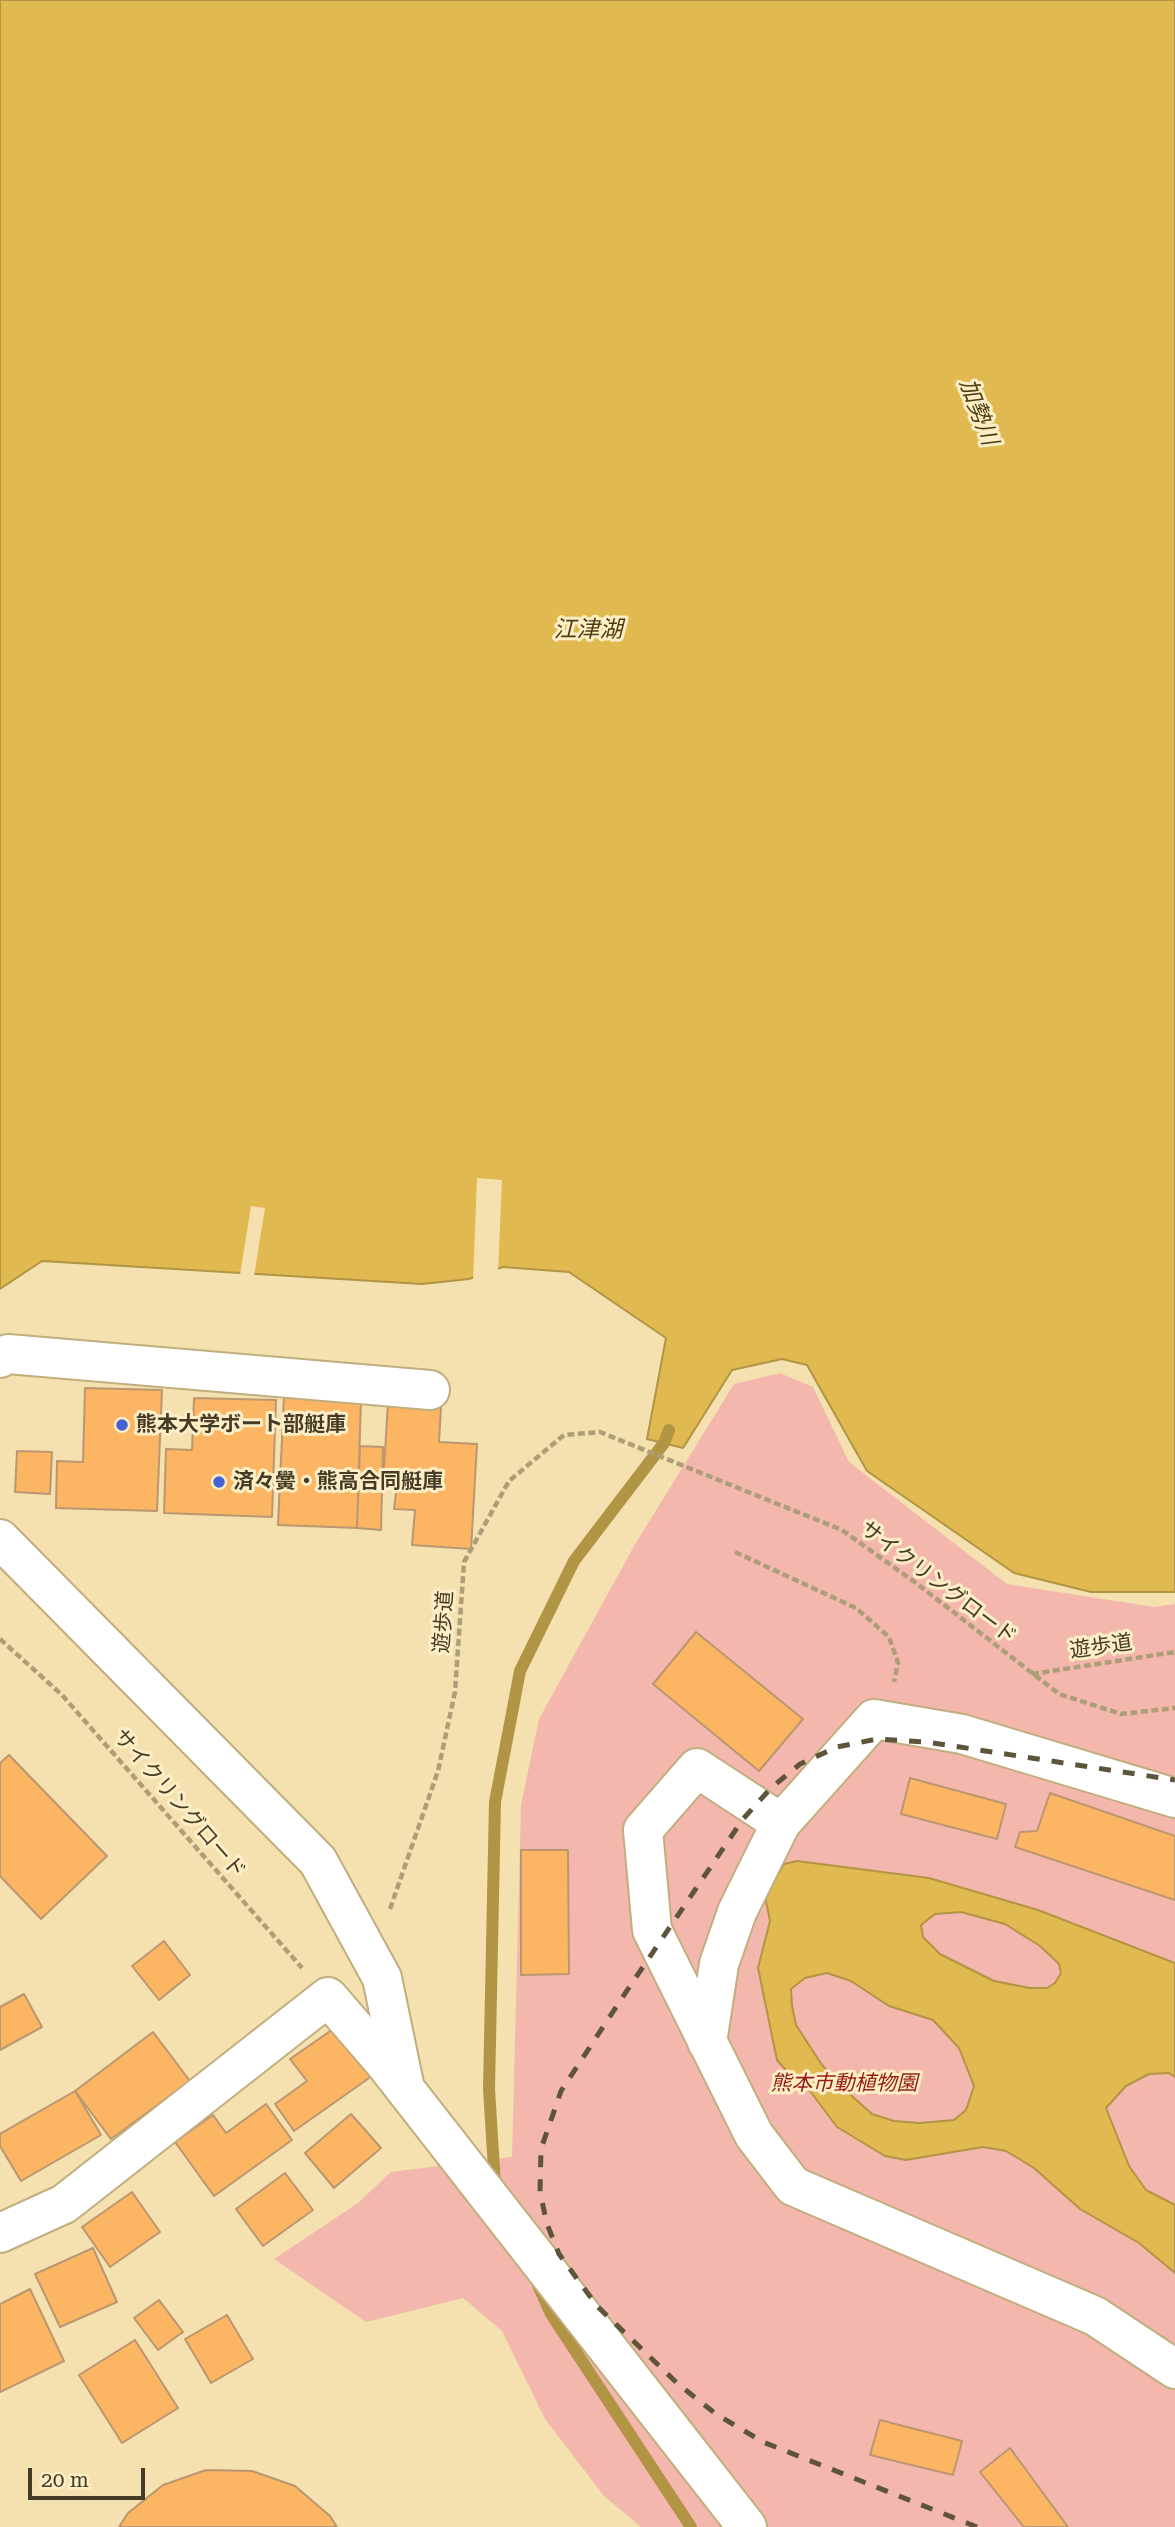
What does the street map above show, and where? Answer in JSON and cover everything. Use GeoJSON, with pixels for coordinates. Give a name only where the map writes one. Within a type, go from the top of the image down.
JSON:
{"type":"FeatureCollection","features":[{"type":"Feature","properties":{"kind":"street"},"geometry":{"type":"LineString","coordinates":[[0,1358],[8,1354],[430,1390]]}},
{"type":"Feature","properties":{"kind":"street"},"geometry":{"type":"LineString","coordinates":[[0,1539],[318,1861],[382,1978],[405,2089]]}},
{"type":"Feature","properties":{"kind":"street"},"geometry":{"type":"LineString","coordinates":[[707,2042],[719,1964],[737,1912],[774,1838],[874,1719],[962,1734],[1175,1798]]}},
{"type":"Feature","properties":{"kind":"street"},"geometry":{"type":"LineString","coordinates":[[774,1838],[697,1768],[643,1830],[652,1930],[754,2135],[793,2186],[1095,2316],[1175,2369]]}},
{"type":"Feature","properties":{"kind":"street"},"geometry":{"type":"LineString","coordinates":[[0,2234],[64,2204],[328,1997],[405,2089],[747,2527]]}},
{"type":"Feature","properties":{"kind":"path","name":"遊歩道"},"geometry":{"type":"LineString","coordinates":[[372,1960],[438,1771],[455,1692],[464,1562],[509,1481],[564,1435],[600,1432],[681,1463]]}},
{"type":"Feature","properties":{"kind":"path","name":"サイクリングロード"},"geometry":{"type":"LineString","coordinates":[[681,1463],[842,1530],[916,1583],[1059,1694],[1121,1714],[1175,1708]]}},
{"type":"Feature","properties":{"kind":"path"},"geometry":{"type":"LineString","coordinates":[[735,1552],[856,1608],[889,1637],[898,1663],[892,1693],[874,1719]]}},
{"type":"Feature","properties":{"kind":"path","name":"サイクリングロード"},"geometry":{"type":"LineString","coordinates":[[0,1639],[62,1695],[328,1997]]}},
{"type":"Feature","properties":{"kind":"path","name":"遊歩道"},"geometry":{"type":"LineString","coordinates":[[1032,1674],[1175,1653]]}},
{"type":"Feature","properties":{"kind":"green space","name":"熊本市動植物園"},"geometry":{"type":"Polygon","coordinates":[[[780,1373],[813,1387],[849,1462],[1007,1584],[1154,1607],[1175,1604],[1175,2527],[641,2527],[604,2496],[545,2419],[502,2331],[463,2298],[366,2322],[274,2259],[358,2203],[391,2172],[512,2157],[521,1805],[539,1719],[634,1546],[734,1384],[780,1373]]]}},
{"type":"Feature","properties":{"kind":"water","name":"江津湖"},"geometry":{"type":"Polygon","coordinates":[[[0,0],[1175,0],[1175,1592],[1091,1592],[1014,1573],[867,1471],[807,1365],[782,1359],[732,1370],[683,1448],[647,1439],[666,1338],[569,1272],[503,1267],[469,1279],[422,1284],[42,1261],[0,1289],[0,0]]]}},
{"type":"Feature","properties":{"kind":"water"},"geometry":{"type":"Polygon","coordinates":[[[797,1861],[929,1878],[1038,1910],[1175,1963],[1175,2077],[1169,2073],[1149,2074],[1126,2086],[1106,2108],[1129,2166],[1146,2190],[1175,2205],[1175,2273],[1139,2243],[1080,2209],[1034,2168],[1006,2151],[983,2147],[906,2160],[885,2156],[837,2127],[810,2091],[792,2077],[777,2060],[758,1968],[770,1921],[765,1896],[784,1864],[797,1861]],[[961,1912],[935,1914],[921,1925],[923,1937],[940,1954],[994,1981],[1030,1988],[1047,1988],[1055,1983],[1061,1973],[1059,1964],[1040,1946],[1005,1924],[961,1912]],[[827,1973],[805,1978],[791,1989],[792,2006],[796,2025],[822,2065],[843,2088],[872,2114],[894,2121],[920,2123],[954,2120],[966,2110],[974,2086],[959,2048],[933,2020],[889,2006],[851,1981],[827,1973]]]}},
{"type":"Feature","properties":{"kind":"pier"},"geometry":{"type":"Polygon","coordinates":[[[477,1178],[502,1180],[498,1272],[473,1281],[477,1178]]]}},
{"type":"Feature","properties":{"kind":"pier"},"geometry":{"type":"Polygon","coordinates":[[[251,1206],[265,1208],[254,1276],[240,1275],[251,1206]]]}},
{"type":"Feature","properties":{"kind":"building","name":"熊本大学ボート部艇庫"},"geometry":{"type":"Polygon","coordinates":[[[85,1388],[162,1390],[157,1511],[56,1508],[57,1461],[83,1462],[85,1388]]]}},
{"type":"Feature","properties":{"kind":"building"},"geometry":{"type":"Polygon","coordinates":[[[284,1395],[361,1399],[357,1528],[278,1525],[284,1395]]]}},
{"type":"Feature","properties":{"kind":"building","name":"済々黌・熊高合同艇庫"},"geometry":{"type":"Polygon","coordinates":[[[194,1398],[276,1400],[272,1517],[164,1513],[166,1449],[192,1450],[194,1398]]]}},
{"type":"Feature","properties":{"kind":"building"},"geometry":{"type":"Polygon","coordinates":[[[388,1403],[441,1407],[439,1442],[477,1444],[471,1549],[412,1545],[415,1510],[394,1509],[397,1485],[383,1484],[388,1403]]]}},
{"type":"Feature","properties":{"kind":"building"},"geometry":{"type":"Polygon","coordinates":[[[360,1446],[383,1447],[381,1530],[357,1528],[360,1446]]]}},
{"type":"Feature","properties":{"kind":"building"},"geometry":{"type":"Polygon","coordinates":[[[17,1451],[52,1452],[50,1494],[15,1492],[17,1451]]]}},
{"type":"Feature","properties":{"kind":"building"},"geometry":{"type":"Polygon","coordinates":[[[696,1632],[803,1719],[759,1771],[653,1684],[696,1632]]]}},
{"type":"Feature","properties":{"kind":"building"},"geometry":{"type":"Polygon","coordinates":[[[9,1755],[107,1856],[41,1919],[0,1876],[0,1763],[9,1755]]]}},
{"type":"Feature","properties":{"kind":"building"},"geometry":{"type":"Polygon","coordinates":[[[910,1778],[1006,1804],[997,1839],[901,1814],[910,1778]]]}},
{"type":"Feature","properties":{"kind":"building"},"geometry":{"type":"Polygon","coordinates":[[[1050,1793],[1175,1836],[1175,1900],[1015,1847],[1020,1832],[1037,1831],[1050,1793]]]}},
{"type":"Feature","properties":{"kind":"building"},"geometry":{"type":"Polygon","coordinates":[[[521,1850],[568,1850],[569,1974],[521,1975],[521,1850]]]}},
{"type":"Feature","properties":{"kind":"building"},"geometry":{"type":"Polygon","coordinates":[[[164,1941],[190,1975],[159,2000],[132,1966],[164,1941]]]}},
{"type":"Feature","properties":{"kind":"building"},"geometry":{"type":"Polygon","coordinates":[[[24,1994],[42,2027],[0,2050],[0,2007],[24,1994]]]}},
{"type":"Feature","properties":{"kind":"building"},"geometry":{"type":"Polygon","coordinates":[[[336,2027],[372,2076],[294,2131],[275,2104],[307,2081],[290,2059],[336,2027]]]}},
{"type":"Feature","properties":{"kind":"building"},"geometry":{"type":"Polygon","coordinates":[[[153,2032],[190,2081],[111,2139],[75,2091],[153,2032]]]}},
{"type":"Feature","properties":{"kind":"building"},"geometry":{"type":"Polygon","coordinates":[[[75,2091],[101,2135],[21,2181],[0,2146],[0,2134],[75,2091]]]}},
{"type":"Feature","properties":{"kind":"building"},"geometry":{"type":"Polygon","coordinates":[[[266,2104],[292,2140],[214,2196],[175,2142],[213,2115],[226,2133],[266,2104]]]}},
{"type":"Feature","properties":{"kind":"building"},"geometry":{"type":"Polygon","coordinates":[[[351,2114],[381,2148],[334,2188],[305,2153],[351,2114]]]}},
{"type":"Feature","properties":{"kind":"building"},"geometry":{"type":"Polygon","coordinates":[[[285,2173],[313,2210],[263,2246],[236,2209],[285,2173]]]}},
{"type":"Feature","properties":{"kind":"building"},"geometry":{"type":"Polygon","coordinates":[[[132,2192],[160,2232],[110,2267],[82,2227],[132,2192]]]}},
{"type":"Feature","properties":{"kind":"building"},"geometry":{"type":"Polygon","coordinates":[[[93,2248],[117,2302],[60,2327],[35,2274],[93,2248]]]}},
{"type":"Feature","properties":{"kind":"building"},"geometry":{"type":"Polygon","coordinates":[[[30,2289],[64,2361],[0,2392],[0,2304],[30,2289]]]}},
{"type":"Feature","properties":{"kind":"building"},"geometry":{"type":"Polygon","coordinates":[[[159,2300],[183,2332],[158,2350],[134,2318],[159,2300]]]}},
{"type":"Feature","properties":{"kind":"building"},"geometry":{"type":"Polygon","coordinates":[[[227,2315],[253,2359],[211,2383],[185,2339],[227,2315]]]}},
{"type":"Feature","properties":{"kind":"building"},"geometry":{"type":"Polygon","coordinates":[[[135,2340],[178,2408],[122,2443],[79,2375],[135,2340]]]}},
{"type":"Feature","properties":{"kind":"building"},"geometry":{"type":"Polygon","coordinates":[[[880,2420],[962,2441],[953,2475],[870,2455],[880,2420]]]}},
{"type":"Feature","properties":{"kind":"building"},"geometry":{"type":"Polygon","coordinates":[[[1010,2448],[1068,2527],[1024,2527],[980,2472],[1010,2448]]]}},
{"type":"Feature","properties":{"kind":"building"},"geometry":{"type":"Polygon","coordinates":[[[206,2470],[252,2471],[295,2486],[330,2516],[337,2527],[119,2527],[128,2513],[163,2485],[206,2470]]]}},
{"type":"Feature","properties":{"kind":"waterway"},"geometry":{"type":"LineString","coordinates":[[495,2185],[489,2089],[495,1802],[520,1671],[574,1561],[664,1443],[669,1430]]}},
{"type":"Feature","properties":{"kind":"waterway"},"geometry":{"type":"LineString","coordinates":[[538,2285],[551,2314],[691,2527]]}},
{"type":"Feature","properties":{"kind":"railway"},"geometry":{"type":"LineString","coordinates":[[977,2527],[763,2442],[716,2414],[678,2384],[597,2306],[559,2254],[547,2224],[540,2192],[541,2149],[561,2091],[626,1992],[743,1819],[771,1788],[800,1764],[837,1747],[877,1739],[927,1742],[1175,1780]]}},
{"type":"Feature","properties":{"kind":"place","name":"熊本大学ボート部艇庫"},"geometry":{"type":"Point","coordinates":[122,1425]}},
{"type":"Feature","properties":{"kind":"place","name":"済々黌・熊高合同艇庫"},"geometry":{"type":"Point","coordinates":[219,1482]}},
{"type":"Feature","properties":{"kind":"water label","name":"加勢川"},"geometry":{"type":"Point","coordinates":[978,412]}}]}
